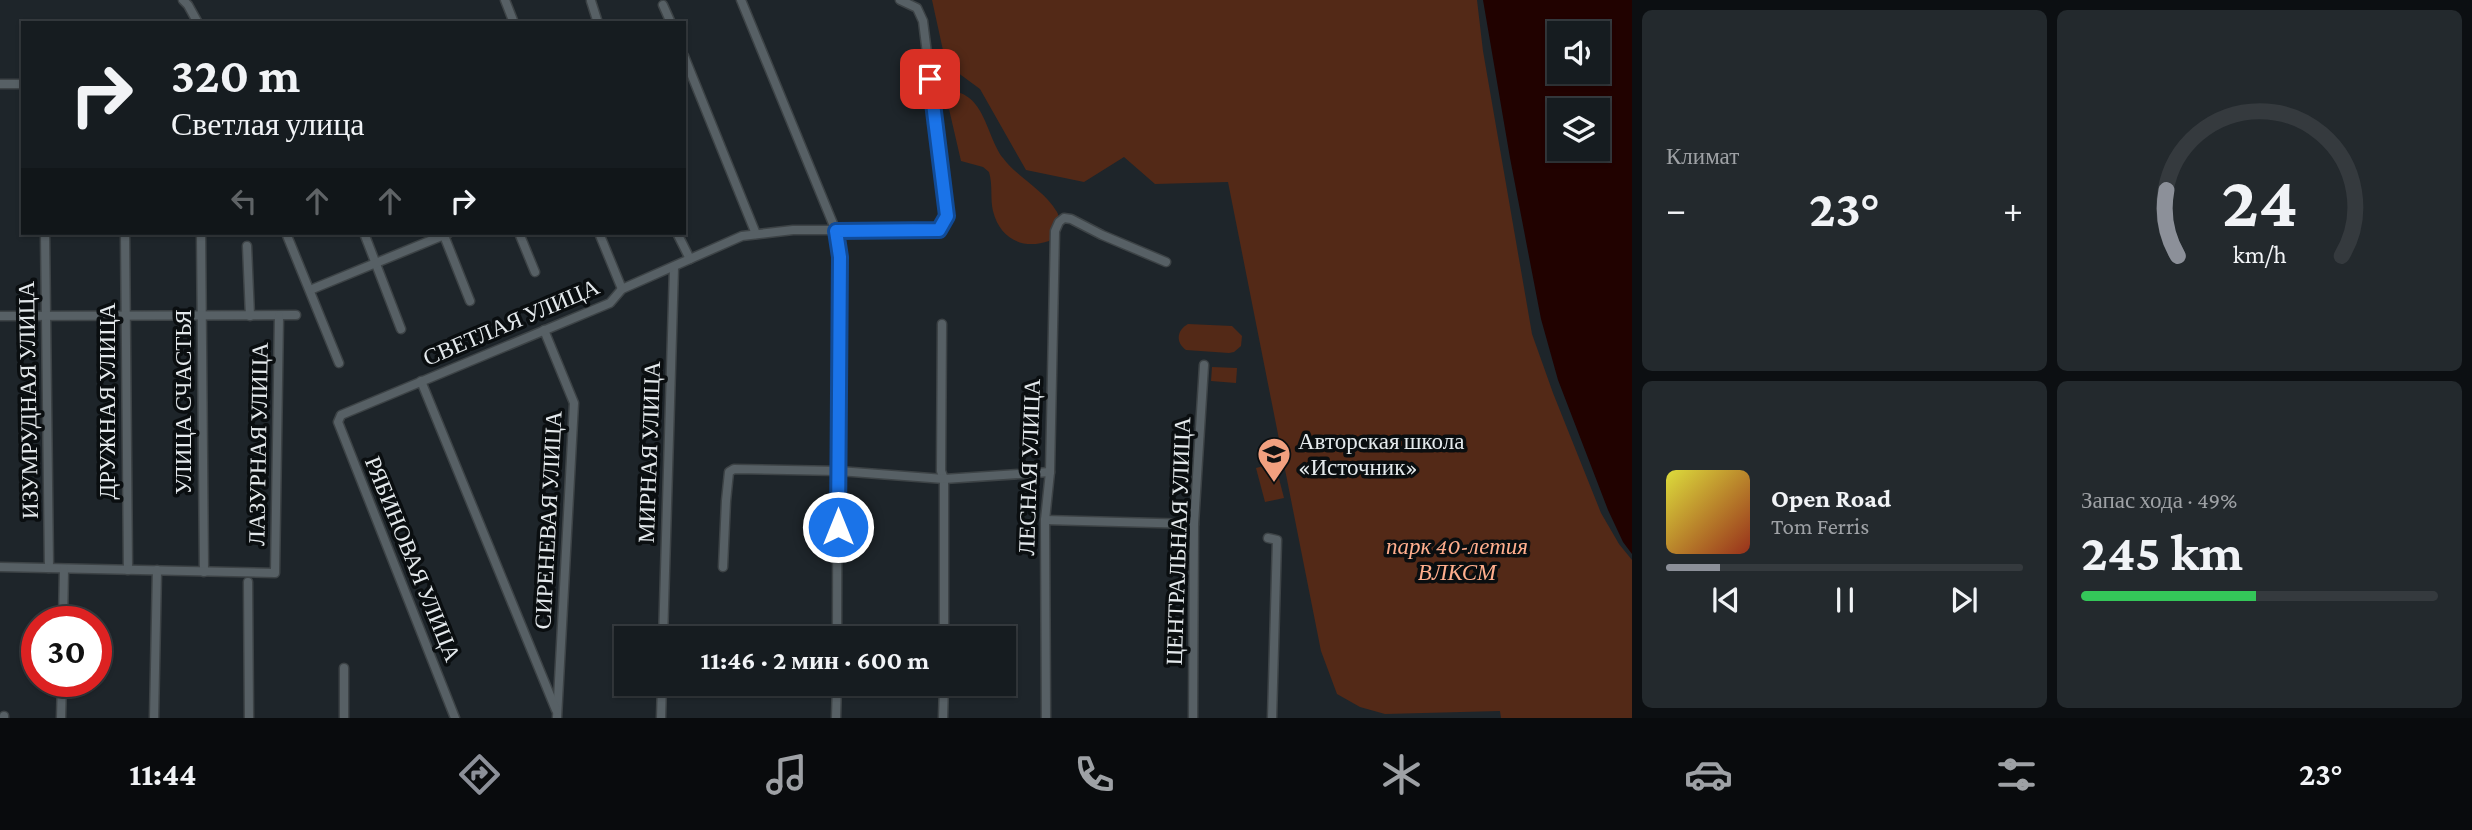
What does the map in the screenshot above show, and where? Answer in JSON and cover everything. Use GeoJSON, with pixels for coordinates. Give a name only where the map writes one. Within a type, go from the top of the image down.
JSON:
{"type":"FeatureCollection","features":[{"type":"Feature","properties":{"kind":"street"},"geometry":{"type":"LineString","coordinates":[[183,0],[197,21]]}},
{"type":"Feature","properties":{"kind":"street"},"geometry":{"type":"LineString","coordinates":[[505,0],[513,21]]}},
{"type":"Feature","properties":{"kind":"street"},"geometry":{"type":"LineString","coordinates":[[741,0],[836,231],[840,257],[837,626]]}},
{"type":"Feature","properties":{"kind":"street","name":"СВЕТЛАЯ УЛИЦА"},"geometry":{"type":"LineString","coordinates":[[341,415],[610,303],[622,289],[729,241],[793,229],[939,230],[947,216],[923,21],[917,8],[900,0]]}},
{"type":"Feature","properties":{"kind":"street"},"geometry":{"type":"LineString","coordinates":[[591,1],[597,21]]}},
{"type":"Feature","properties":{"kind":"street"},"geometry":{"type":"LineString","coordinates":[[663,5],[670,21]]}},
{"type":"Feature","properties":{"kind":"street"},"geometry":{"type":"LineString","coordinates":[[686,61],[756,234]]}},
{"type":"Feature","properties":{"kind":"street"},"geometry":{"type":"LineString","coordinates":[[0,84],[21,84]]}},
{"type":"Feature","properties":{"kind":"street","name":"ЛЕСНАЯ УЛИЦА"},"geometry":{"type":"LineString","coordinates":[[1045,718],[1045,520],[1050,472],[1055,231],[1062,219],[1071,219],[1102,236],[1167,262]]}},
{"type":"Feature","properties":{"kind":"street","name":"ИЗУМРУДНАЯ УЛИЦА"},"geometry":{"type":"LineString","coordinates":[[45,235],[49,568]]}},
{"type":"Feature","properties":{"kind":"street","name":"ДРУЖНАЯ УЛИЦА"},"geometry":{"type":"LineString","coordinates":[[125,235],[128,570]]}},
{"type":"Feature","properties":{"kind":"street","name":"УЛИЦА СЧАСТЬЯ"},"geometry":{"type":"LineString","coordinates":[[201,235],[204,572]]}},
{"type":"Feature","properties":{"kind":"street"},"geometry":{"type":"LineString","coordinates":[[287,235],[339,363]]}},
{"type":"Feature","properties":{"kind":"street"},"geometry":{"type":"LineString","coordinates":[[365,235],[401,329]]}},
{"type":"Feature","properties":{"kind":"street"},"geometry":{"type":"LineString","coordinates":[[310,290],[443,235]]}},
{"type":"Feature","properties":{"kind":"street"},"geometry":{"type":"LineString","coordinates":[[445,235],[470,302]]}},
{"type":"Feature","properties":{"kind":"street"},"geometry":{"type":"LineString","coordinates":[[520,235],[535,272]]}},
{"type":"Feature","properties":{"kind":"street"},"geometry":{"type":"LineString","coordinates":[[600,235],[622,289]]}},
{"type":"Feature","properties":{"kind":"street"},"geometry":{"type":"LineString","coordinates":[[678,235],[690,259]]}},
{"type":"Feature","properties":{"kind":"street"},"geometry":{"type":"LineString","coordinates":[[247,246],[250,316]]}},
{"type":"Feature","properties":{"kind":"street","name":"МИРНАЯ УЛИЦА"},"geometry":{"type":"LineString","coordinates":[[663,626],[674,267]]}},
{"type":"Feature","properties":{"kind":"street"},"geometry":{"type":"LineString","coordinates":[[0,316],[296,315]]}},
{"type":"Feature","properties":{"kind":"street","name":"ЛАЗУРНАЯ УЛИЦА"},"geometry":{"type":"LineString","coordinates":[[204,572],[275,573],[279,316]]}},
{"type":"Feature","properties":{"kind":"street"},"geometry":{"type":"LineString","coordinates":[[942,324],[944,626]]}},
{"type":"Feature","properties":{"kind":"street","name":"СИРЕНЕВАЯ УЛИЦА"},"geometry":{"type":"LineString","coordinates":[[544,330],[573,403],[557,715]]}},
{"type":"Feature","properties":{"kind":"street","name":"ЦЕНТРАЛЬНАЯ УЛИЦА"},"geometry":{"type":"LineString","coordinates":[[1193,718],[1195,524],[1205,365]]}},
{"type":"Feature","properties":{"kind":"street"},"geometry":{"type":"LineString","coordinates":[[421,381],[557,715]]}},
{"type":"Feature","properties":{"kind":"street","name":"РЯБИНОВАЯ УЛИЦА"},"geometry":{"type":"LineString","coordinates":[[341,415],[338,422],[455,718]]}},
{"type":"Feature","properties":{"kind":"street"},"geometry":{"type":"LineString","coordinates":[[723,567],[729,472],[734,469],[839,471],[944,479],[1050,472]]}},
{"type":"Feature","properties":{"kind":"street"},"geometry":{"type":"LineString","coordinates":[[1045,520],[1195,524]]}},
{"type":"Feature","properties":{"kind":"street"},"geometry":{"type":"LineString","coordinates":[[1268,537],[1277,540],[1272,718]]}},
{"type":"Feature","properties":{"kind":"street"},"geometry":{"type":"LineString","coordinates":[[0,568],[204,572]]}},
{"type":"Feature","properties":{"kind":"street"},"geometry":{"type":"LineString","coordinates":[[63,606],[64,569]]}},
{"type":"Feature","properties":{"kind":"street"},"geometry":{"type":"LineString","coordinates":[[154,718],[158,570]]}},
{"type":"Feature","properties":{"kind":"street"},"geometry":{"type":"LineString","coordinates":[[248,582],[249,718]]}},
{"type":"Feature","properties":{"kind":"street"},"geometry":{"type":"LineString","coordinates":[[344,668],[344,718]]}},
{"type":"Feature","properties":{"kind":"street"},"geometry":{"type":"LineString","coordinates":[[661,718],[662,696]]}},
{"type":"Feature","properties":{"kind":"street"},"geometry":{"type":"LineString","coordinates":[[836,696],[836,718]]}},
{"type":"Feature","properties":{"kind":"street"},"geometry":{"type":"LineString","coordinates":[[943,718],[944,696]]}},
{"type":"Feature","properties":{"kind":"street"},"geometry":{"type":"LineString","coordinates":[[61,718],[62,697]]}},
{"type":"Feature","properties":{"kind":"green space","name":"парк 40-летия ВЛКСМ"},"geometry":{"type":"Polygon","coordinates":[[[932,0],[1477,0],[1483,51],[1532,334],[1601,513],[1632,560],[1632,718],[1501,718],[1500,711],[1385,714],[1360,707],[1337,694],[1321,651],[1228,182],[1155,184],[1124,157],[1084,182],[1026,170],[980,89],[946,64],[932,0]]]}},
{"type":"Feature","properties":{"kind":"green space"},"geometry":{"type":"Polygon","coordinates":[[[949,91],[961,93],[970,99],[983,117],[1003,158],[1052,204],[1059,219],[1058,227],[1049,241],[1022,243],[1001,229],[993,211],[989,172],[983,167],[961,161],[946,96],[949,91]]]}},
{"type":"Feature","properties":{"kind":"green space"},"geometry":{"type":"Polygon","coordinates":[[[1188,324],[1232,326],[1242,336],[1241,346],[1229,353],[1186,350],[1180,343],[1179,336],[1188,324]]]}},
{"type":"Feature","properties":{"kind":"green space"},"geometry":{"type":"Polygon","coordinates":[[[1212,367],[1237,368],[1236,383],[1211,381],[1212,367]]]}},
{"type":"Feature","properties":{"kind":"green space"},"geometry":{"type":"Polygon","coordinates":[[[1275,463],[1284,498],[1265,502],[1256,468],[1275,463]]]}},
{"type":"Feature","properties":{"kind":"shaded area"},"geometry":{"type":"Polygon","coordinates":[[[1483,0],[1632,0],[1632,554],[1623,542],[1608,510],[1558,380],[1541,319],[1483,0]]]}},
{"type":"Feature","properties":{"kind":"place","name":"Авторская школа «Источник»"},"geometry":{"type":"Point","coordinates":[1274,484]}},
{"type":"Feature","properties":{"kind":"route"},"geometry":{"type":"LineString","coordinates":[[838,527],[840,257],[836,231],[939,230],[947,216],[930,79]]}}]}
